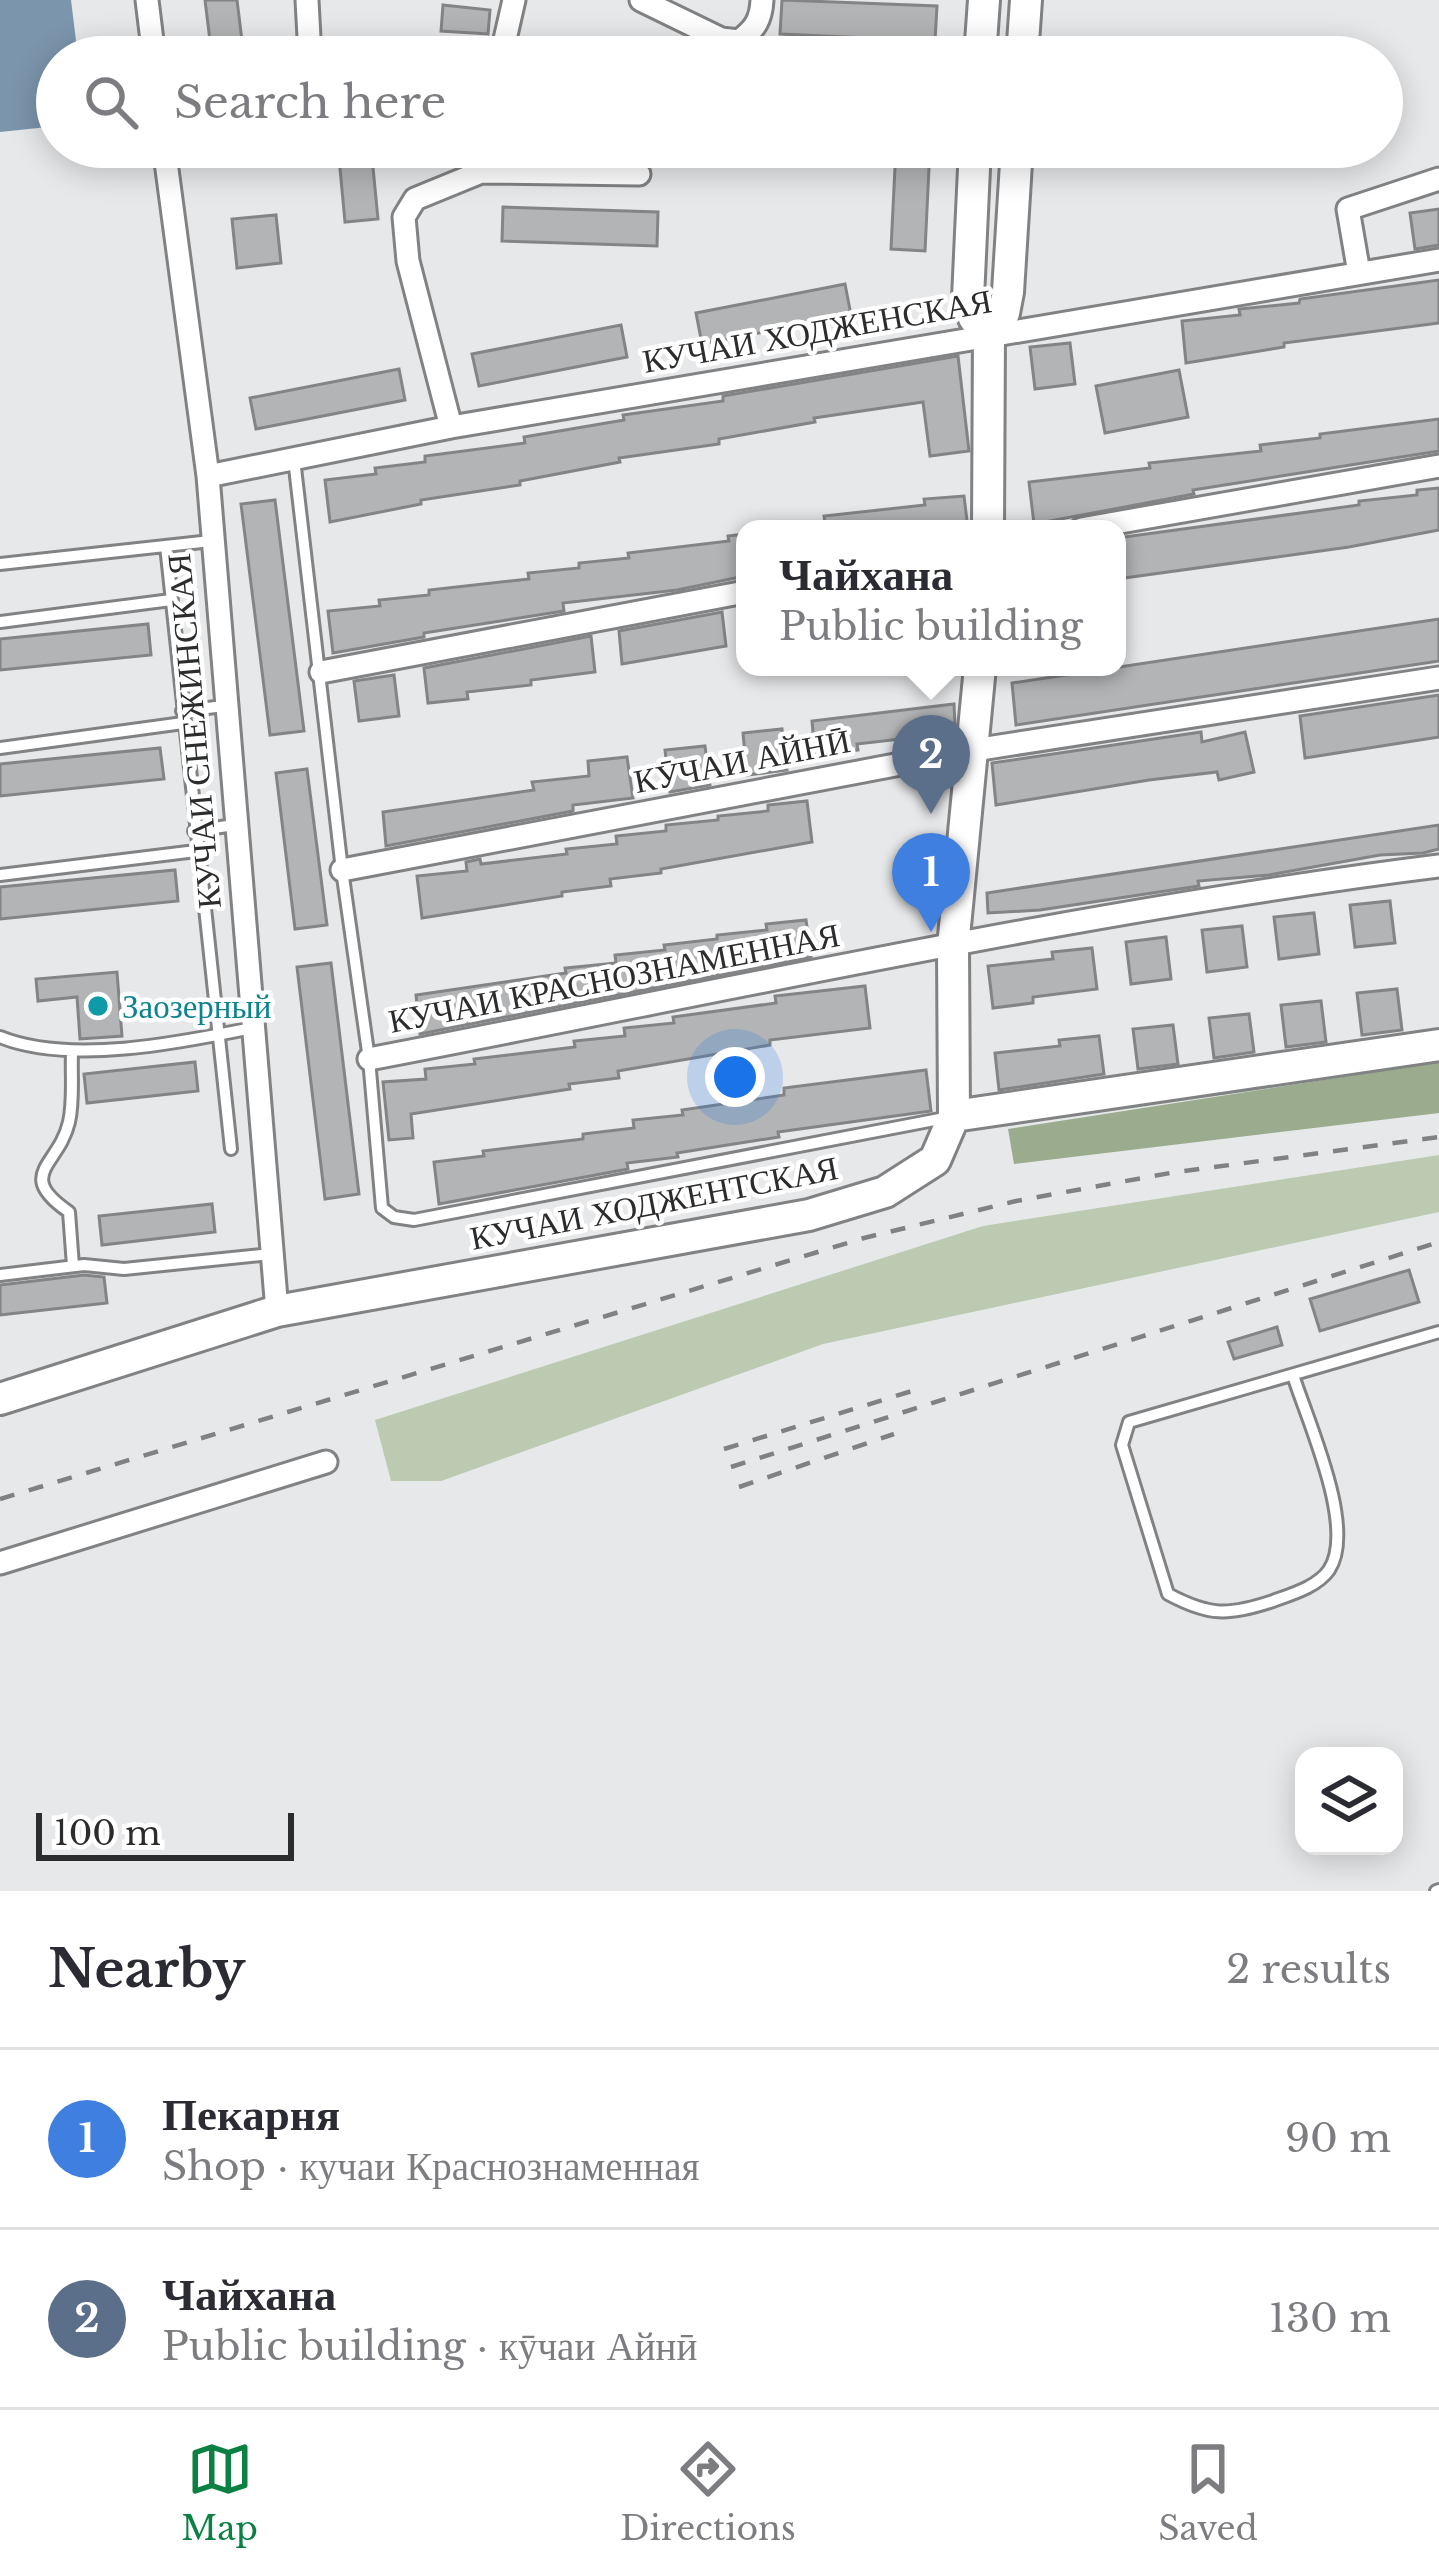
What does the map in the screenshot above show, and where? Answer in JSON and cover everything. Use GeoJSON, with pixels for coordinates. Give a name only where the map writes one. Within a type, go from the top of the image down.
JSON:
{"type":"FeatureCollection","features":[{"type":"Feature","properties":{"kind":"main road"},"geometry":{"type":"LineString","coordinates":[[981,36],[984,0]]}},
{"type":"Feature","properties":{"kind":"main road"},"geometry":{"type":"LineString","coordinates":[[1023,36],[1026,0]]}},
{"type":"Feature","properties":{"kind":"main road"},"geometry":{"type":"LineString","coordinates":[[974,168],[968,298],[974,318],[989,334]]}},
{"type":"Feature","properties":{"kind":"main road"},"geometry":{"type":"LineString","coordinates":[[988,520],[989,334],[1004,313],[1009,292],[1016,168]]}},
{"type":"Feature","properties":{"kind":"main road"},"geometry":{"type":"LineString","coordinates":[[979,676],[953,947],[954,1117],[1439,1045]]}},
{"type":"Feature","properties":{"kind":"main road","name":"КУЧАИ ХОДЖЕНТСКАЯ"},"geometry":{"type":"LineString","coordinates":[[0,1399],[277,1311],[809,1215],[886,1192],[935,1160],[954,1117]]}},
{"type":"Feature","properties":{"kind":"street"},"geometry":{"type":"LineString","coordinates":[[147,0],[151,36]]}},
{"type":"Feature","properties":{"kind":"street"},"geometry":{"type":"LineString","coordinates":[[307,0],[309,36]]}},
{"type":"Feature","properties":{"kind":"street"},"geometry":{"type":"LineString","coordinates":[[506,36],[514,0]]}},
{"type":"Feature","properties":{"kind":"street"},"geometry":{"type":"LineString","coordinates":[[641,0],[716,36]]}},
{"type":"Feature","properties":{"kind":"street"},"geometry":{"type":"LineString","coordinates":[[745,36],[761,15],[762,0]]}},
{"type":"Feature","properties":{"kind":"street","name":"КУЧАИ СНЕЖИНСКАЯ"},"geometry":{"type":"LineString","coordinates":[[167,168],[208,476],[277,1311]]}},
{"type":"Feature","properties":{"kind":"street"},"geometry":{"type":"LineString","coordinates":[[481,172],[482,168]]}},
{"type":"Feature","properties":{"kind":"street"},"geometry":{"type":"LineString","coordinates":[[451,427],[408,261],[404,218],[415,199],[481,172],[639,174]]}},
{"type":"Feature","properties":{"kind":"street"},"geometry":{"type":"LineString","coordinates":[[1360,273],[1348,209],[1439,179]]}},
{"type":"Feature","properties":{"kind":"street","name":"КУЧАИ ХОДЖЕНСКАЯ"},"geometry":{"type":"LineString","coordinates":[[208,476],[451,427],[1439,260]]}},
{"type":"Feature","properties":{"kind":"street"},"geometry":{"type":"LineString","coordinates":[[1126,521],[1439,466]]}},
{"type":"Feature","properties":{"kind":"street"},"geometry":{"type":"LineString","coordinates":[[321,672],[736,594]]}},
{"type":"Feature","properties":{"kind":"street","name":"КӮЧАИ АЙНӢ"},"geometry":{"type":"LineString","coordinates":[[342,870],[974,750],[1439,677]]}},
{"type":"Feature","properties":{"kind":"street","name":"КУЧАИ КРАСНОЗНАМЕННАЯ"},"geometry":{"type":"LineString","coordinates":[[370,1059],[1312,882],[1439,866]]}},
{"type":"Feature","properties":{"kind":"street"},"geometry":{"type":"LineString","coordinates":[[0,1563],[326,1462]]}},
{"type":"Feature","properties":{"kind":"lane"},"geometry":{"type":"LineString","coordinates":[[294,459],[342,870],[370,1059],[382,1208],[394,1217],[414,1220],[954,1117]]}},
{"type":"Feature","properties":{"kind":"lane"},"geometry":{"type":"LineString","coordinates":[[0,564],[211,541]]}},
{"type":"Feature","properties":{"kind":"lane"},"geometry":{"type":"LineString","coordinates":[[166,546],[231,1149]]}},
{"type":"Feature","properties":{"kind":"lane"},"geometry":{"type":"LineString","coordinates":[[0,622],[171,600]]}},
{"type":"Feature","properties":{"kind":"lane"},"geometry":{"type":"LineString","coordinates":[[0,748],[224,706]]}},
{"type":"Feature","properties":{"kind":"lane"},"geometry":{"type":"LineString","coordinates":[[194,831],[235,825]]}},
{"type":"Feature","properties":{"kind":"lane"},"geometry":{"type":"LineString","coordinates":[[0,875],[196,851]]}},
{"type":"Feature","properties":{"kind":"lane"},"geometry":{"type":"LineString","coordinates":[[0,1037],[19,1045],[72,1052],[252,1028]]}},
{"type":"Feature","properties":{"kind":"lane"},"geometry":{"type":"LineString","coordinates":[[72,1052],[69,1124],[42,1170],[41,1185],[50,1199],[70,1211],[73,1266]]}},
{"type":"Feature","properties":{"kind":"lane"},"geometry":{"type":"LineString","coordinates":[[0,1274],[73,1266],[124,1269],[272,1254]]}},
{"type":"Feature","properties":{"kind":"lane"},"geometry":{"type":"LineString","coordinates":[[1292,1375],[1339,1520],[1329,1570],[1307,1588],[1269,1602],[1230,1613],[1199,1611],[1168,1594],[1122,1445],[1129,1423],[1292,1375],[1439,1332]]}},
{"type":"Feature","properties":{"kind":"green space"},"geometry":{"type":"Polygon","coordinates":[[[1439,1062],[1439,1113],[1014,1164],[1008,1129],[1439,1062]]]}},
{"type":"Feature","properties":{"kind":"green space"},"geometry":{"type":"Polygon","coordinates":[[[1439,1155],[1439,1212],[823,1344],[441,1481],[391,1481],[375,1420],[983,1226],[1439,1155]]]}},
{"type":"Feature","properties":{"kind":"water"},"geometry":{"type":"Polygon","coordinates":[[[0,0],[71,0],[75,36],[36,36],[36,128],[0,132],[0,0]]]}},
{"type":"Feature","properties":{"kind":"building"},"geometry":{"type":"Polygon","coordinates":[[[205,0],[237,0],[241,36],[209,36],[205,0]]]}},
{"type":"Feature","properties":{"kind":"building"},"geometry":{"type":"Polygon","coordinates":[[[782,0],[937,6],[935,36],[780,34],[782,0]]]}},
{"type":"Feature","properties":{"kind":"building"},"geometry":{"type":"Polygon","coordinates":[[[443,5],[490,10],[488,34],[441,31],[443,5]]]}},
{"type":"Feature","properties":{"kind":"building"},"geometry":{"type":"Polygon","coordinates":[[[340,168],[373,168],[378,219],[345,222],[340,168]]]}},
{"type":"Feature","properties":{"kind":"building"},"geometry":{"type":"Polygon","coordinates":[[[895,168],[929,168],[925,251],[891,249],[895,168]]]}},
{"type":"Feature","properties":{"kind":"building"},"geometry":{"type":"Polygon","coordinates":[[[503,207],[658,212],[657,246],[502,241],[503,207]]]}},
{"type":"Feature","properties":{"kind":"building"},"geometry":{"type":"Polygon","coordinates":[[[1439,209],[1439,245],[1415,249],[1410,213],[1439,209]]]}},
{"type":"Feature","properties":{"kind":"building"},"geometry":{"type":"Polygon","coordinates":[[[276,215],[281,263],[237,268],[232,219],[276,215]]]}},
{"type":"Feature","properties":{"kind":"building"},"geometry":{"type":"Polygon","coordinates":[[[1439,280],[1439,323],[1284,343],[1284,347],[1186,363],[1182,321],[1439,280]]]}},
{"type":"Feature","properties":{"kind":"building"},"geometry":{"type":"Polygon","coordinates":[[[845,284],[851,315],[702,344],[696,313],[845,284]]]}},
{"type":"Feature","properties":{"kind":"building"},"geometry":{"type":"Polygon","coordinates":[[[621,325],[627,357],[479,386],[472,354],[621,325]]]}},
{"type":"Feature","properties":{"kind":"building"},"geometry":{"type":"Polygon","coordinates":[[[1070,343],[1075,384],[1035,389],[1030,347],[1070,343]]]}},
{"type":"Feature","properties":{"kind":"building"},"geometry":{"type":"Polygon","coordinates":[[[958,356],[969,451],[930,456],[923,402],[814,418],[815,422],[719,439],[719,444],[619,458],[620,462],[520,481],[520,485],[421,500],[421,504],[330,522],[325,480],[376,474],[375,468],[425,462],[425,456],[525,443],[524,437],[624,420],[623,415],[958,356]]]}},
{"type":"Feature","properties":{"kind":"building"},"geometry":{"type":"Polygon","coordinates":[[[399,369],[405,400],[256,429],[250,398],[399,369]]]}},
{"type":"Feature","properties":{"kind":"building"},"geometry":{"type":"Polygon","coordinates":[[[1179,370],[1188,417],[1105,433],[1096,386],[1179,370]]]}},
{"type":"Feature","properties":{"kind":"building"},"geometry":{"type":"Polygon","coordinates":[[[1439,419],[1439,451],[1193,490],[1194,494],[1055,520],[1034,520],[1029,482],[1261,451],[1260,445],[1320,438],[1320,434],[1439,419]]]}},
{"type":"Feature","properties":{"kind":"building"},"geometry":{"type":"Polygon","coordinates":[[[1439,488],[1439,530],[1126,578],[1126,537],[1359,505],[1359,501],[1417,495],[1417,490],[1439,488]]]}},
{"type":"Feature","properties":{"kind":"building"},"geometry":{"type":"Polygon","coordinates":[[[964,496],[967,520],[825,520],[824,516],[925,505],[924,499],[964,496]]]}},
{"type":"Feature","properties":{"kind":"building"},"geometry":{"type":"Polygon","coordinates":[[[275,500],[304,731],[270,735],[241,504],[275,500]]]}},
{"type":"Feature","properties":{"kind":"building"},"geometry":{"type":"Polygon","coordinates":[[[736,535],[736,578],[563,603],[564,611],[333,653],[328,611],[380,606],[379,600],[429,595],[429,590],[529,579],[528,573],[579,568],[579,563],[629,558],[628,553],[729,541],[728,536],[736,535]]]}},
{"type":"Feature","properties":{"kind":"building"},"geometry":{"type":"Polygon","coordinates":[[[722,612],[726,646],[622,664],[619,631],[722,612]]]}},
{"type":"Feature","properties":{"kind":"building"},"geometry":{"type":"Polygon","coordinates":[[[1439,619],[1439,661],[1016,725],[1012,683],[1059,676],[1126,676],[1126,666],[1439,619]]]}},
{"type":"Feature","properties":{"kind":"building"},"geometry":{"type":"Polygon","coordinates":[[[148,624],[151,655],[0,670],[0,639],[148,624]]]}},
{"type":"Feature","properties":{"kind":"building"},"geometry":{"type":"Polygon","coordinates":[[[591,636],[595,672],[531,680],[531,685],[467,692],[468,699],[428,703],[424,668],[591,636]]]}},
{"type":"Feature","properties":{"kind":"building"},"geometry":{"type":"Polygon","coordinates":[[[394,675],[399,716],[359,721],[354,681],[394,675]]]}},
{"type":"Feature","properties":{"kind":"building"},"geometry":{"type":"Polygon","coordinates":[[[1439,695],[1439,737],[1305,758],[1300,716],[1439,695]]]}},
{"type":"Feature","properties":{"kind":"building"},"geometry":{"type":"Polygon","coordinates":[[[954,704],[955,725],[815,756],[812,721],[954,704]]]}},
{"type":"Feature","properties":{"kind":"building"},"geometry":{"type":"Polygon","coordinates":[[[782,729],[787,770],[747,775],[743,733],[782,729]]]}},
{"type":"Feature","properties":{"kind":"building"},"geometry":{"type":"Polygon","coordinates":[[[1201,732],[1202,742],[1245,732],[1254,772],[1219,780],[1217,772],[1149,780],[996,805],[992,763],[1201,732]]]}},
{"type":"Feature","properties":{"kind":"building"},"geometry":{"type":"Polygon","coordinates":[[[705,746],[710,785],[670,792],[665,750],[705,746]]]}},
{"type":"Feature","properties":{"kind":"building"},"geometry":{"type":"Polygon","coordinates":[[[160,748],[164,779],[0,796],[0,764],[160,748]]]}},
{"type":"Feature","properties":{"kind":"building"},"geometry":{"type":"Polygon","coordinates":[[[627,757],[633,798],[573,805],[573,811],[386,846],[383,812],[534,790],[532,782],[589,776],[588,761],[627,757]]]}},
{"type":"Feature","properties":{"kind":"building"},"geometry":{"type":"Polygon","coordinates":[[[307,769],[327,925],[295,929],[276,773],[307,769]]]}},
{"type":"Feature","properties":{"kind":"building"},"geometry":{"type":"Polygon","coordinates":[[[807,801],[812,842],[610,879],[611,886],[562,892],[562,896],[422,918],[417,876],[467,871],[466,862],[480,859],[481,864],[567,854],[566,849],[617,844],[616,836],[666,831],[666,825],[718,820],[718,816],[768,811],[768,805],[807,801]]]}},
{"type":"Feature","properties":{"kind":"building"},"geometry":{"type":"Polygon","coordinates":[[[1439,825],[1439,849],[1423,853],[1198,881],[1199,886],[1040,910],[988,913],[987,893],[1439,825]]]}},
{"type":"Feature","properties":{"kind":"building"},"geometry":{"type":"Polygon","coordinates":[[[175,870],[178,901],[0,919],[0,887],[175,870]]]}},
{"type":"Feature","properties":{"kind":"building"},"geometry":{"type":"Polygon","coordinates":[[[1390,901],[1395,943],[1355,947],[1350,905],[1390,901]]]}},
{"type":"Feature","properties":{"kind":"building"},"geometry":{"type":"Polygon","coordinates":[[[1314,913],[1319,954],[1279,959],[1274,917],[1314,913]]]}},
{"type":"Feature","properties":{"kind":"building"},"geometry":{"type":"Polygon","coordinates":[[[806,920],[811,957],[420,1034],[416,995],[566,973],[565,968],[616,963],[615,955],[665,950],[664,945],[806,920]]]}},
{"type":"Feature","properties":{"kind":"building"},"geometry":{"type":"Polygon","coordinates":[[[1242,926],[1247,967],[1207,972],[1202,930],[1242,926]]]}},
{"type":"Feature","properties":{"kind":"building"},"geometry":{"type":"Polygon","coordinates":[[[1166,937],[1171,979],[1131,984],[1126,942],[1166,937]]]}},
{"type":"Feature","properties":{"kind":"building"},"geometry":{"type":"Polygon","coordinates":[[[1092,948],[1097,989],[1033,997],[1033,1003],[993,1008],[988,966],[1053,959],[1052,952],[1092,948]]]}},
{"type":"Feature","properties":{"kind":"building"},"geometry":{"type":"Polygon","coordinates":[[[331,963],[359,1194],[325,1199],[297,967],[331,963]]]}},
{"type":"Feature","properties":{"kind":"building","name":"Заозерный"},"geometry":{"type":"Polygon","coordinates":[[[117,972],[122,1036],[80,1039],[77,997],[38,1001],[36,979],[117,972]]]}},
{"type":"Feature","properties":{"kind":"building"},"geometry":{"type":"Polygon","coordinates":[[[865,986],[870,1028],[770,1040],[770,1045],[618,1071],[619,1078],[569,1084],[570,1089],[411,1114],[413,1138],[389,1140],[383,1082],[426,1079],[425,1069],[475,1064],[474,1059],[625,1036],[624,1028],[674,1023],[673,1017],[776,1003],[775,996],[865,986]]]}},
{"type":"Feature","properties":{"kind":"building"},"geometry":{"type":"Polygon","coordinates":[[[1397,989],[1402,1030],[1362,1035],[1357,993],[1397,989]]]}},
{"type":"Feature","properties":{"kind":"building"},"geometry":{"type":"Polygon","coordinates":[[[1321,1001],[1326,1042],[1286,1047],[1281,1005],[1321,1001]]]}},
{"type":"Feature","properties":{"kind":"building"},"geometry":{"type":"Polygon","coordinates":[[[1249,1014],[1254,1052],[1214,1058],[1209,1018],[1249,1014]]]}},
{"type":"Feature","properties":{"kind":"building"},"geometry":{"type":"Polygon","coordinates":[[[1173,1025],[1178,1064],[1138,1069],[1133,1029],[1173,1025]]]}},
{"type":"Feature","properties":{"kind":"building"},"geometry":{"type":"Polygon","coordinates":[[[1099,1036],[1104,1074],[999,1090],[995,1053],[1099,1036]]]}},
{"type":"Feature","properties":{"kind":"building"},"geometry":{"type":"Polygon","coordinates":[[[195,1062],[198,1091],[87,1103],[84,1074],[195,1062]]]}},
{"type":"Feature","properties":{"kind":"building"},"geometry":{"type":"Polygon","coordinates":[[[926,1070],[931,1111],[778,1132],[779,1137],[677,1153],[678,1157],[627,1163],[628,1169],[439,1204],[434,1162],[583,1139],[583,1134],[634,1128],[633,1120],[784,1095],[784,1088],[926,1070]]]}},
{"type":"Feature","properties":{"kind":"building"},"geometry":{"type":"Polygon","coordinates":[[[212,1204],[215,1232],[102,1245],[99,1216],[212,1204]]]}},
{"type":"Feature","properties":{"kind":"building"},"geometry":{"type":"Polygon","coordinates":[[[1409,1270],[1419,1302],[1320,1331],[1310,1299],[1409,1270]]]}},
{"type":"Feature","properties":{"kind":"building"},"geometry":{"type":"Polygon","coordinates":[[[104,1277],[107,1303],[0,1315],[0,1285],[104,1277]]]}},
{"type":"Feature","properties":{"kind":"building"},"geometry":{"type":"Polygon","coordinates":[[[1277,1327],[1282,1345],[1234,1359],[1228,1342],[1277,1327]]]}},
{"type":"Feature","properties":{"kind":"railway"},"geometry":{"type":"LineString","coordinates":[[0,1499],[864,1238],[1016,1201],[1170,1173],[1439,1137]]}},
{"type":"Feature","properties":{"kind":"railway"},"geometry":{"type":"LineString","coordinates":[[731,1467],[1439,1242]]}},
{"type":"Feature","properties":{"kind":"railway"},"geometry":{"type":"LineString","coordinates":[[724,1449],[912,1391]]}},
{"type":"Feature","properties":{"kind":"railway"},"geometry":{"type":"LineString","coordinates":[[739,1487],[894,1434]]}},
{"type":"Feature","properties":{"kind":"place","name":"Чайхана"},"geometry":{"type":"Point","coordinates":[931,814]}},
{"type":"Feature","properties":{"kind":"place","name":"Пекарня"},"geometry":{"type":"Point","coordinates":[931,932]}},
{"type":"Feature","properties":{"kind":"place","name":"Заозерный"},"geometry":{"type":"Point","coordinates":[98,1006]}}]}
